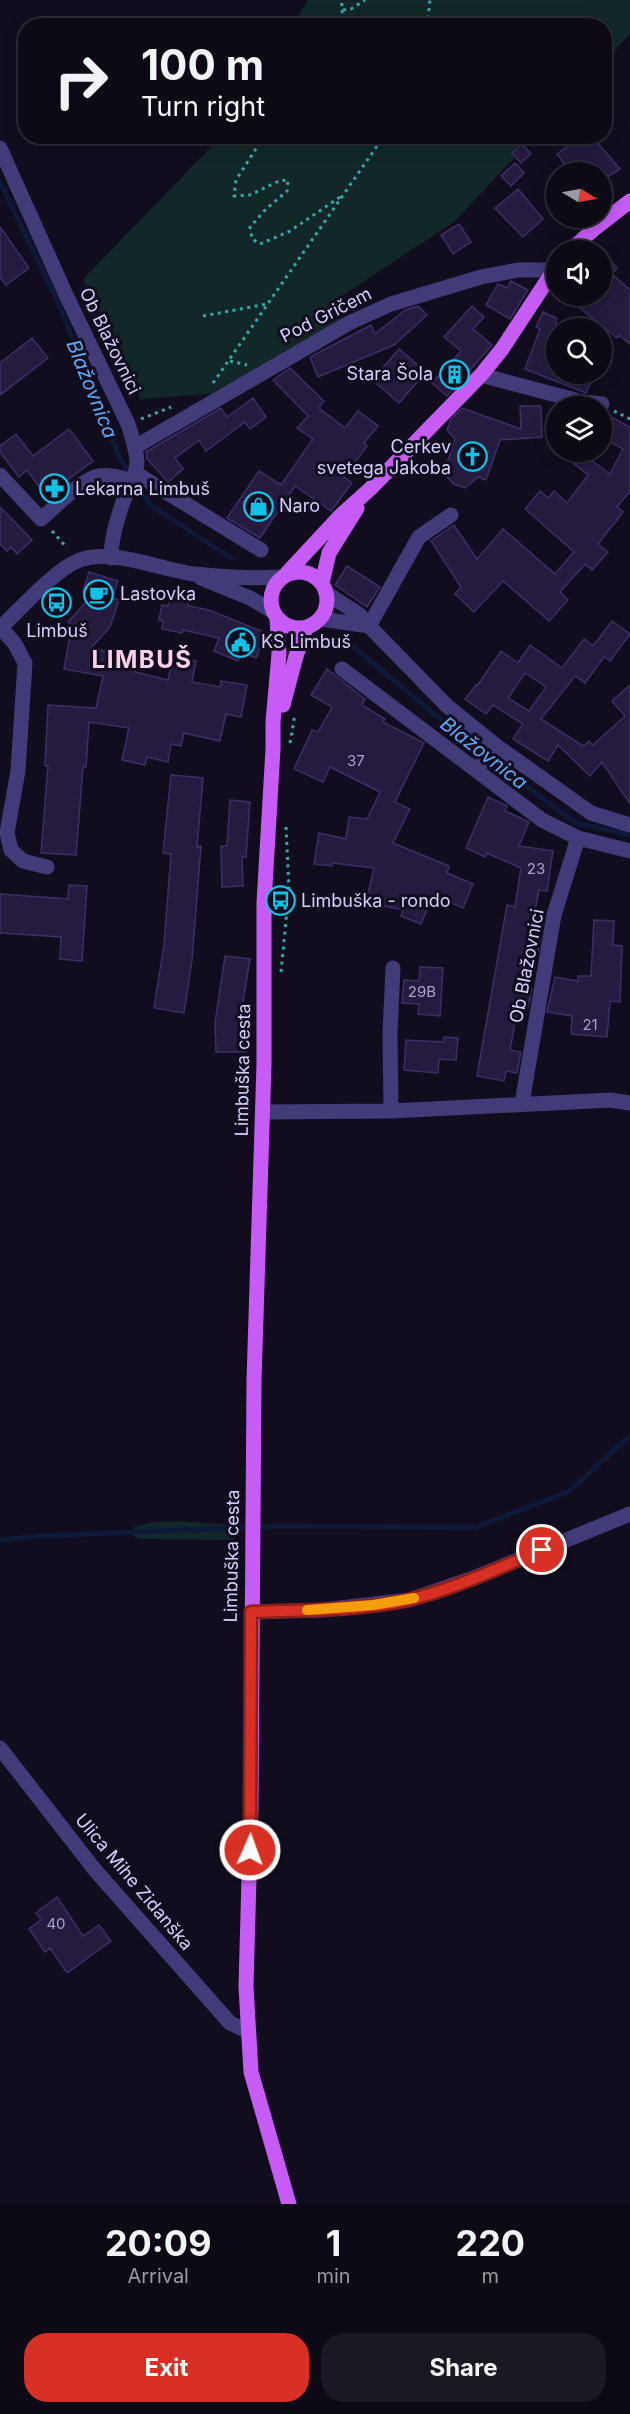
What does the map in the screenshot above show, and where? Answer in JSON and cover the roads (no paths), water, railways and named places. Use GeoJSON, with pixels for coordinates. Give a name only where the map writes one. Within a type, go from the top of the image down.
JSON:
{"type":"FeatureCollection","features":[{"type":"Feature","properties":{"kind":"main road"},"geometry":{"type":"LineString","coordinates":[[582,240],[630,201]]}},
{"type":"Feature","properties":{"kind":"main road"},"geometry":{"type":"LineString","coordinates":[[273,749],[279,654],[272,592],[284,575],[340,516],[370,489],[481,375],[502,349],[546,283]]}},
{"type":"Feature","properties":{"kind":"main road"},"geometry":{"type":"LineString","coordinates":[[274,615],[289,627],[306,628],[321,619],[325,610],[324,588],[329,553],[370,489]]}},
{"type":"Feature","properties":{"kind":"main road"},"geometry":{"type":"LineString","coordinates":[[284,575],[308,573],[316,576],[324,588]]}},
{"type":"Feature","properties":{"kind":"main road"},"geometry":{"type":"LineString","coordinates":[[273,749],[289,678],[306,628]]}},
{"type":"Feature","properties":{"kind":"main road","name":"Limbuška cesta"},"geometry":{"type":"LineString","coordinates":[[273,749],[264,903],[263,1112],[254,1381],[251,1804],[246,1987],[251,2072],[289,2204]]}},
{"type":"Feature","properties":{"kind":"street","name":"Ob Blažovnici"},"geometry":{"type":"LineString","coordinates":[[0,148],[66,295],[128,424],[132,468]]}},
{"type":"Feature","properties":{"kind":"street","name":"Pod Gričem"},"geometry":{"type":"LineString","coordinates":[[132,468],[349,323],[391,304],[481,277],[518,270],[546,269]]}},
{"type":"Feature","properties":{"kind":"street"},"geometry":{"type":"LineString","coordinates":[[481,375],[560,396]]}},
{"type":"Feature","properties":{"kind":"street"},"geometry":{"type":"LineString","coordinates":[[111,558],[111,543],[132,468]]}},
{"type":"Feature","properties":{"kind":"street"},"geometry":{"type":"LineString","coordinates":[[0,475],[41,519],[87,481],[97,476],[132,468],[261,550]]}},
{"type":"Feature","properties":{"kind":"street"},"geometry":{"type":"LineString","coordinates":[[369,626],[419,537],[452,515]]}},
{"type":"Feature","properties":{"kind":"street"},"geometry":{"type":"LineString","coordinates":[[47,867],[22,861],[11,850],[7,833],[18,771],[25,663],[15,644],[0,628],[42,588],[78,561],[111,558],[193,574],[251,579],[284,575]]}},
{"type":"Feature","properties":{"kind":"street"},"geometry":{"type":"LineString","coordinates":[[193,574],[250,598],[274,615]]}},
{"type":"Feature","properties":{"kind":"street"},"geometry":{"type":"LineString","coordinates":[[324,588],[360,615],[447,706],[496,749],[591,813],[630,825]]}},
{"type":"Feature","properties":{"kind":"street"},"geometry":{"type":"LineString","coordinates":[[321,619],[369,626]]}},
{"type":"Feature","properties":{"kind":"street"},"geometry":{"type":"LineString","coordinates":[[342,669],[478,767],[542,820],[578,838],[630,850]]}},
{"type":"Feature","properties":{"kind":"street"},"geometry":{"type":"LineString","coordinates":[[478,767],[496,749]]}},
{"type":"Feature","properties":{"kind":"street","name":"Ob Blažovnici"},"geometry":{"type":"LineString","coordinates":[[522,1103],[554,915],[578,838]]}},
{"type":"Feature","properties":{"kind":"street"},"geometry":{"type":"LineString","coordinates":[[391,1111],[390,1033],[393,968]]}},
{"type":"Feature","properties":{"kind":"street"},"geometry":{"type":"LineString","coordinates":[[263,1112],[391,1111],[611,1100],[630,1103]]}},
{"type":"Feature","properties":{"kind":"street"},"geometry":{"type":"LineString","coordinates":[[251,1612],[322,1610],[409,1600],[476,1577],[630,1514]]}},
{"type":"Feature","properties":{"kind":"street","name":"Ulica Mihe Zidanška"},"geometry":{"type":"LineString","coordinates":[[0,1748],[95,1870],[230,2023],[247,2031]]}},
{"type":"Feature","properties":{"kind":"waterway","name":"Blažovnica"},"geometry":{"type":"LineString","coordinates":[[0,182],[57,300],[119,457],[150,505],[231,558]]}},
{"type":"Feature","properties":{"kind":"waterway","name":"Blažovnica"},"geometry":{"type":"LineString","coordinates":[[351,645],[490,760],[576,823],[630,835]]}},
{"type":"Feature","properties":{"kind":"waterway"},"geometry":{"type":"LineString","coordinates":[[0,1540],[41,1536],[277,1526],[476,1527],[568,1492],[630,1436]]}},
{"type":"Feature","properties":{"kind":"place","name":"Stara Šola"},"geometry":{"type":"Point","coordinates":[454,374]}},
{"type":"Feature","properties":{"kind":"place","name":"Cerkev svetega Jakoba"},"geometry":{"type":"Point","coordinates":[472,457]}},
{"type":"Feature","properties":{"kind":"place","name":"Lekarna Limbuš"},"geometry":{"type":"Point","coordinates":[54,489]}},
{"type":"Feature","properties":{"kind":"place","name":"Naro"},"geometry":{"type":"Point","coordinates":[258,506]}},
{"type":"Feature","properties":{"kind":"place","name":"Lastovka"},"geometry":{"type":"Point","coordinates":[99,594]}},
{"type":"Feature","properties":{"kind":"place","name":"Limbuš"},"geometry":{"type":"Point","coordinates":[57,602]}},
{"type":"Feature","properties":{"kind":"place","name":"KS Limbuš"},"geometry":{"type":"Point","coordinates":[240,642]}},
{"type":"Feature","properties":{"kind":"place","name":"Limbuška - rondo"},"geometry":{"type":"Point","coordinates":[280,901]}},
{"type":"Feature","properties":{"kind":"district","name":"LIMBUŠ"},"geometry":{"type":"Point","coordinates":[142,660]}}]}
